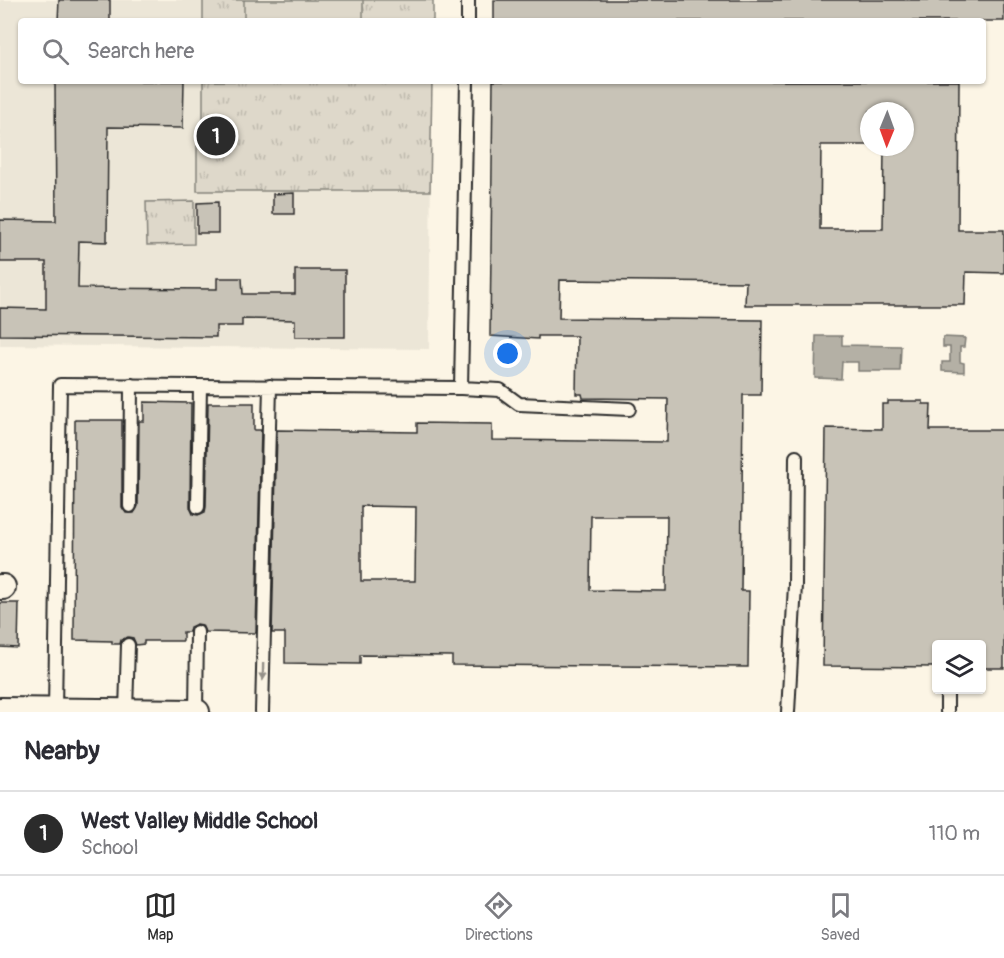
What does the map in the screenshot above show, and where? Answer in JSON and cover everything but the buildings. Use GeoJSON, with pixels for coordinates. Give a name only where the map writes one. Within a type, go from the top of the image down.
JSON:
{"type":"FeatureCollection","features":[{"type":"Feature","properties":{"kind":"street"},"geometry":{"type":"LineString","coordinates":[[0,710],[197,712]]}},
{"type":"Feature","properties":{"kind":"lane"},"geometry":{"type":"LineString","coordinates":[[468,0],[468,18]]}},
{"type":"Feature","properties":{"kind":"lane"},"geometry":{"type":"LineString","coordinates":[[461,388],[466,84]]}},
{"type":"Feature","properties":{"kind":"lane"},"geometry":{"type":"LineString","coordinates":[[55,710],[60,385],[461,388],[500,390],[519,404],[629,409]]}},
{"type":"Feature","properties":{"kind":"lane"},"geometry":{"type":"LineString","coordinates":[[130,506],[131,385]]}},
{"type":"Feature","properties":{"kind":"lane"},"geometry":{"type":"LineString","coordinates":[[198,507],[200,386]]}},
{"type":"Feature","properties":{"kind":"lane"},"geometry":{"type":"LineString","coordinates":[[262,712],[270,386]]}},
{"type":"Feature","properties":{"kind":"lane"},"geometry":{"type":"LineString","coordinates":[[788,712],[795,585],[796,457]]}},
{"type":"Feature","properties":{"kind":"lane"},"geometry":{"type":"LineString","coordinates":[[197,632],[197,712]]}},
{"type":"Feature","properties":{"kind":"lane"},"geometry":{"type":"LineString","coordinates":[[126,711],[128,645]]}},
{"type":"Feature","properties":{"kind":"lane"},"geometry":{"type":"LineString","coordinates":[[947,694],[947,712]]}},
{"type":"Feature","properties":{"kind":"shaded area"},"geometry":{"type":"Polygon","coordinates":[[[0,0],[433,0],[433,18],[18,18],[18,84],[432,84],[429,349],[0,345],[0,0]]]}},
{"type":"Feature","properties":{"kind":"shaded area"},"geometry":{"type":"Polygon","coordinates":[[[816,336],[842,336],[842,345],[901,346],[900,371],[858,371],[858,362],[842,362],[841,379],[815,378],[816,336]]]}},
{"type":"Feature","properties":{"kind":"shaded area"},"geometry":{"type":"Polygon","coordinates":[[[943,337],[965,338],[964,347],[960,347],[960,362],[964,363],[964,372],[942,371],[942,362],[950,362],[950,347],[943,347],[943,337]]]}},
{"type":"Feature","properties":{"kind":"green space"},"geometry":{"type":"Polygon","coordinates":[[[203,0],[433,0],[433,18],[203,18],[203,0]]]}},
{"type":"Feature","properties":{"kind":"green space"},"geometry":{"type":"Polygon","coordinates":[[[244,0],[363,0],[363,18],[244,18],[244,0]]]}},
{"type":"Feature","properties":{"kind":"green space"},"geometry":{"type":"Polygon","coordinates":[[[203,84],[432,84],[430,191],[197,191],[197,146],[203,123],[203,84]]]}},
{"type":"Feature","properties":{"kind":"green space"},"geometry":{"type":"Polygon","coordinates":[[[194,201],[194,244],[147,245],[146,202],[194,201]]]}},
{"type":"Feature","properties":{"kind":"place","name":"West Valley Middle School"},"geometry":{"type":"Point","coordinates":[216,136]}}]}
